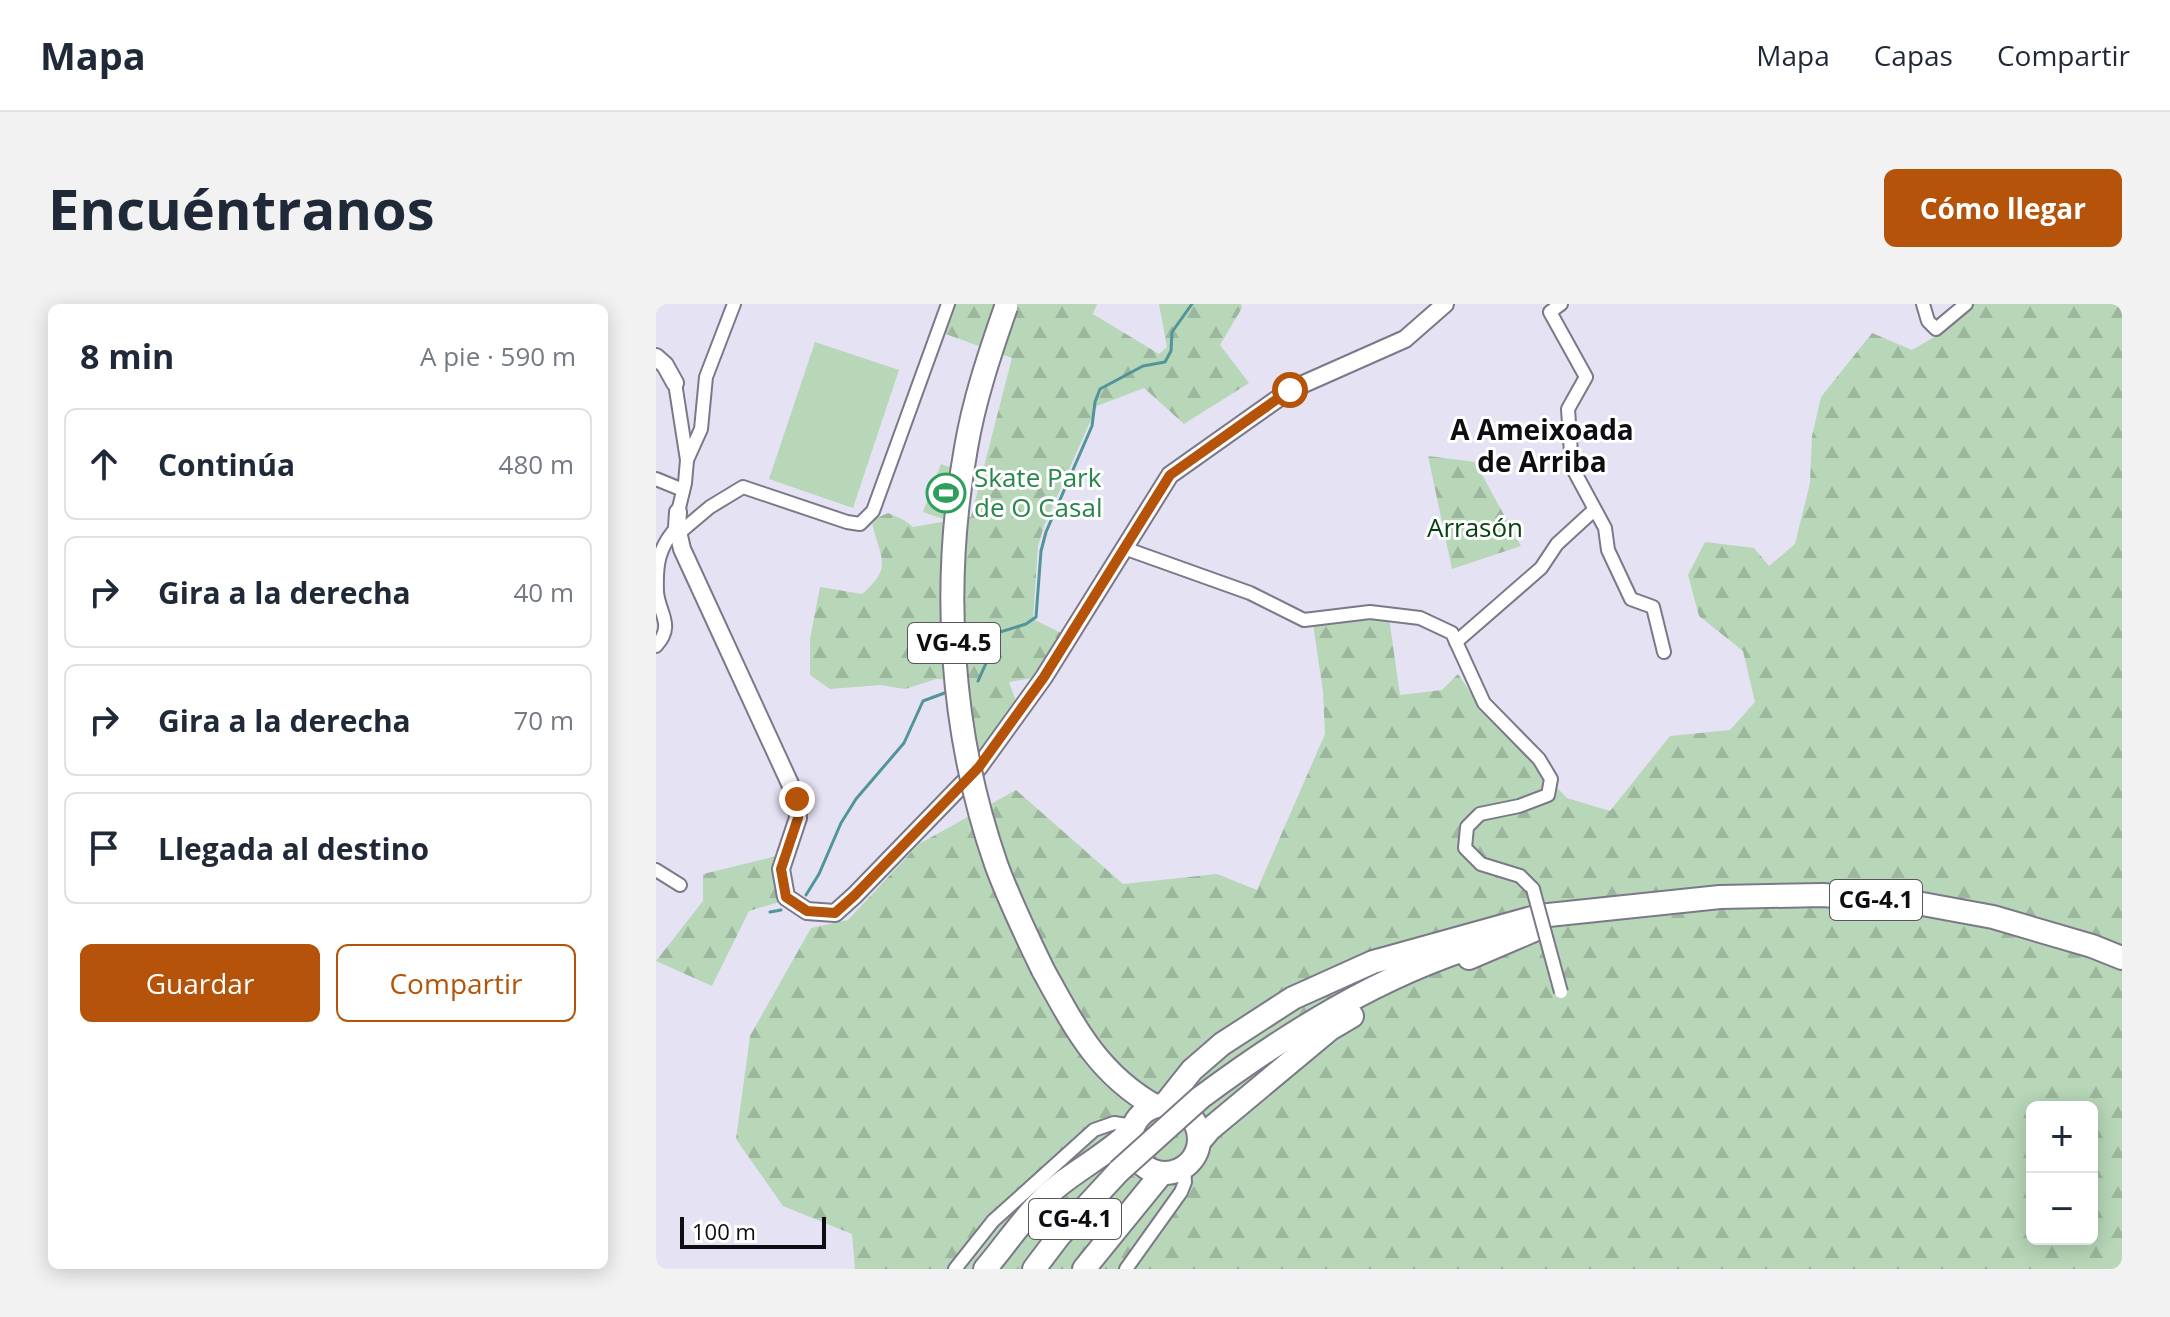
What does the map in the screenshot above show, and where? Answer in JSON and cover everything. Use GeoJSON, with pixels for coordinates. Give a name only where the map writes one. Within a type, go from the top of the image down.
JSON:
{"type":"FeatureCollection","features":[{"type":"Feature","properties":{"kind":"highway","name":"VG-4.5"},"geometry":{"type":"LineString","coordinates":[[1006,306],[976,402],[966,448],[953,552],[954,656],[969,765],[1001,876],[1043,970],[1086,1045],[1144,1117]]}},
{"type":"Feature","properties":{"kind":"highway","name":"CG-4.1"},"geometry":{"type":"LineString","coordinates":[[1034,1269],[1059,1236],[1119,1171],[1200,1098],[1262,1052],[1337,1007],[1434,962],[1539,928],[1622,908],[1720,897],[1823,895],[1917,903],[1993,917],[2122,958]]}},
{"type":"Feature","properties":{"kind":"highway"},"geometry":{"type":"LineString","coordinates":[[985,1269],[1042,1200],[1073,1174],[1109,1152],[1222,1044],[1293,998],[1373,962],[1539,916],[1622,908]]}},
{"type":"Feature","properties":{"kind":"highway"},"geometry":{"type":"LineString","coordinates":[[1084,1269],[1162,1173],[1184,1167],[1192,1161],[1199,1142],[1210,1129],[1330,1029],[1407,984],[1539,928]]}},
{"type":"Feature","properties":{"kind":"highway"},"geometry":{"type":"LineString","coordinates":[[1144,1117],[1183,1109],[1196,1123],[1199,1142]]}},
{"type":"Feature","properties":{"kind":"highway"},"geometry":{"type":"LineString","coordinates":[[1144,1117],[1131,1143],[1141,1164],[1162,1173]]}},
{"type":"Feature","properties":{"kind":"street"},"geometry":{"type":"LineString","coordinates":[[687,460],[701,429],[706,377],[734,304]]}},
{"type":"Feature","properties":{"kind":"street"},"geometry":{"type":"LineString","coordinates":[[656,646],[666,624],[657,595],[658,559],[664,541],[678,524],[743,487],[847,522],[860,524],[873,511],[948,304]]}},
{"type":"Feature","properties":{"kind":"street"},"geometry":{"type":"LineString","coordinates":[[656,357],[665,365],[675,383],[687,460],[678,524],[682,549],[797,799],[798,818],[781,869],[786,897],[807,911],[835,913],[979,767],[1044,677],[1170,475],[1290,390],[1405,339],[1445,304]]}},
{"type":"Feature","properties":{"kind":"street"},"geometry":{"type":"LineString","coordinates":[[1561,304],[1547,308],[1586,377],[1568,409],[1572,467],[1605,528],[1608,550],[1631,599],[1653,607],[1664,652]]}},
{"type":"Feature","properties":{"kind":"street"},"geometry":{"type":"LineString","coordinates":[[1923,304],[1928,321],[1936,329],[1966,304]]}},
{"type":"Feature","properties":{"kind":"street"},"geometry":{"type":"LineString","coordinates":[[656,479],[683,490]]}},
{"type":"Feature","properties":{"kind":"street"},"geometry":{"type":"LineString","coordinates":[[1456,642],[1541,568],[1557,544],[1594,510]]}},
{"type":"Feature","properties":{"kind":"street"},"geometry":{"type":"LineString","coordinates":[[1124,548],[1250,593],[1304,620],[1370,612],[1420,618],[1452,633],[1484,703],[1539,759],[1551,779],[1548,795],[1519,806],[1480,814],[1467,827],[1465,848],[1481,864],[1520,876],[1533,889],[1561,992]]}},
{"type":"Feature","properties":{"kind":"street"},"geometry":{"type":"LineString","coordinates":[[656,870],[680,885]]}},
{"type":"Feature","properties":{"kind":"street"},"geometry":{"type":"LineString","coordinates":[[955,1269],[993,1221],[1094,1130],[1144,1117]]}},
{"type":"Feature","properties":{"kind":"street"},"geometry":{"type":"LineString","coordinates":[[1126,1269],[1181,1192],[1185,1182],[1184,1167]]}},
{"type":"Feature","properties":{"kind":"green space"},"geometry":{"type":"Polygon","coordinates":[[[952,304],[1097,304],[1093,314],[1159,354],[1167,347],[1159,304],[1241,304],[1242,308],[1220,345],[1249,383],[1184,424],[1144,388],[1097,406],[1038,546],[1033,619],[1065,635],[1038,677],[1009,682],[1017,704],[973,762],[960,680],[936,679],[905,689],[880,685],[830,689],[810,675],[810,639],[820,587],[862,594],[872,585],[882,562],[872,523],[877,518],[888,513],[913,527],[971,517],[1012,358],[943,333],[952,304]]]}},
{"type":"Feature","properties":{"kind":"green space"},"geometry":{"type":"Polygon","coordinates":[[[1974,304],[2122,304],[2122,1269],[855,1269],[852,1234],[783,1206],[736,1139],[750,1036],[811,928],[848,920],[919,844],[1016,790],[1123,884],[1217,874],[1257,890],[1325,734],[1323,692],[1313,624],[1389,618],[1400,695],[1442,690],[1458,674],[1486,715],[1567,798],[1610,811],[1670,736],[1730,730],[1755,702],[1743,651],[1699,616],[1688,575],[1705,542],[1754,548],[1769,566],[1795,544],[1810,483],[1812,436],[1821,397],[1872,333],[1912,350],[1943,332],[1974,304]]]}},
{"type":"Feature","properties":{"kind":"green space"},"geometry":{"type":"Polygon","coordinates":[[[815,342],[899,370],[853,508],[769,479],[815,342]]]}},
{"type":"Feature","properties":{"kind":"green space","name":"Arrasón"},"geometry":{"type":"Polygon","coordinates":[[[1428,456],[1475,462],[1521,546],[1452,569],[1428,456]]]}},
{"type":"Feature","properties":{"kind":"green space","name":"Skate Park de O Casal"},"geometry":{"type":"Polygon","coordinates":[[[941,464],[969,474],[952,522],[923,512],[941,464]]]}},
{"type":"Feature","properties":{"kind":"green space"},"geometry":{"type":"Polygon","coordinates":[[[782,855],[783,901],[749,911],[712,986],[656,961],[703,901],[703,874],[782,855]]]}},
{"type":"Feature","properties":{"kind":"waterway"},"geometry":{"type":"LineString","coordinates":[[978,681],[1000,632],[1026,624],[1036,617],[1041,551],[1046,532],[1092,426],[1100,389],[1143,366],[1165,362],[1171,351],[1172,332],[1192,304]]}},
{"type":"Feature","properties":{"kind":"waterway"},"geometry":{"type":"LineString","coordinates":[[806,895],[819,874],[841,823],[856,799],[904,743],[923,701],[950,691]]}},
{"type":"Feature","properties":{"kind":"waterway"},"geometry":{"type":"LineString","coordinates":[[770,912],[781,910]]}},
{"type":"Feature","properties":{"kind":"place","name":"Skate Park de O Casal"},"geometry":{"type":"Point","coordinates":[946,493]}},
{"type":"Feature","properties":{"kind":"district","name":"A Ameixoada de Arriba"},"geometry":{"type":"Point","coordinates":[1542,446]}},
{"type":"Feature","properties":{"kind":"route"},"geometry":{"type":"LineString","coordinates":[[797,799],[798,818],[781,869],[786,897],[807,911],[835,913],[979,767],[1044,677],[1170,475],[1290,390]]}}]}
